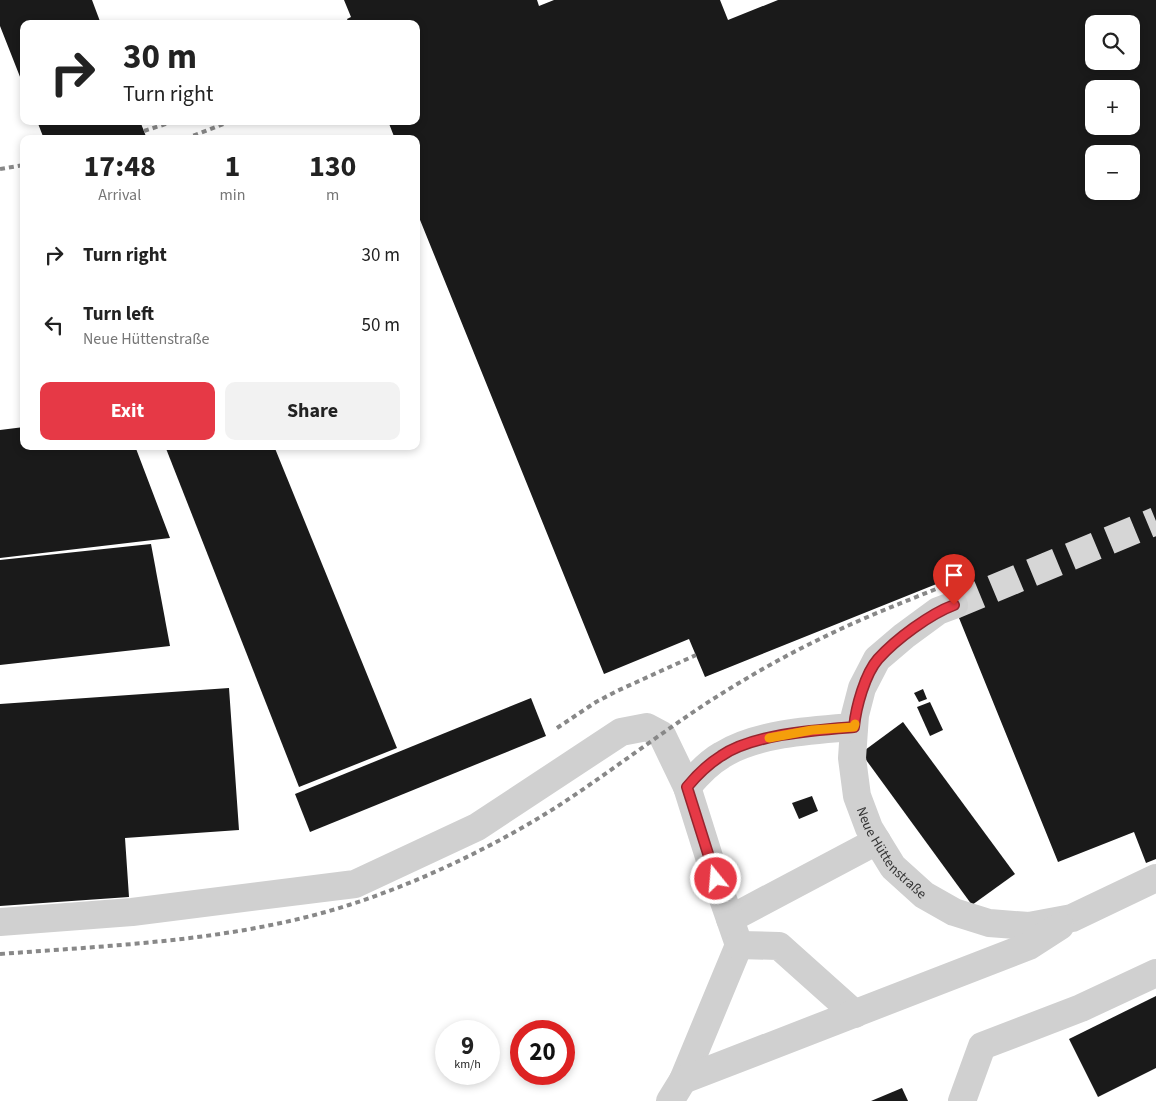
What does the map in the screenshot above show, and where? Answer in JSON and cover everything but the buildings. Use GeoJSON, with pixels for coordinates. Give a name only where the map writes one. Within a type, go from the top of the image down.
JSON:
{"type":"FeatureCollection","features":[{"type":"Feature","properties":{"kind":"lane","name":"Neue Hüttenstraße"},"geometry":{"type":"LineString","coordinates":[[954,605],[938,611],[904,636],[878,659],[862,688],[855,715],[852,758],[857,796],[869,828],[893,866],[924,895],[954,912],[989,923],[1029,926],[1072,918],[1156,878]]}},
{"type":"Feature","properties":{"kind":"lane"},"geometry":{"type":"LineString","coordinates":[[0,922],[132,912],[355,884],[477,827],[621,732],[646,727],[662,735],[687,787],[739,945],[677,1091]]}},
{"type":"Feature","properties":{"kind":"lane"},"geometry":{"type":"LineString","coordinates":[[687,787],[698,774],[722,755],[755,741],[812,730],[854,727]]}},
{"type":"Feature","properties":{"kind":"lane"},"geometry":{"type":"LineString","coordinates":[[730,919],[877,841]]}},
{"type":"Feature","properties":{"kind":"lane"},"geometry":{"type":"LineString","coordinates":[[677,1091],[855,1014],[1029,946],[1072,918]]}},
{"type":"Feature","properties":{"kind":"lane"},"geometry":{"type":"LineString","coordinates":[[739,945],[780,946],[855,1014]]}},
{"type":"Feature","properties":{"kind":"lane"},"geometry":{"type":"LineString","coordinates":[[962,1101],[982,1046],[1081,1008],[1156,973]]}},
{"type":"Feature","properties":{"kind":"tunnel"},"geometry":{"type":"LineString","coordinates":[[954,605],[1156,521]]}},
{"type":"Feature","properties":{"kind":"railway"},"geometry":{"type":"LineString","coordinates":[[144,131],[163,125]]}},
{"type":"Feature","properties":{"kind":"railway"},"geometry":{"type":"LineString","coordinates":[[195,135],[221,125]]}},
{"type":"Feature","properties":{"kind":"railway"},"geometry":{"type":"LineString","coordinates":[[0,169],[20,166]]}},
{"type":"Feature","properties":{"kind":"railway"},"geometry":{"type":"LineString","coordinates":[[0,954],[176,940],[263,927],[349,905],[402,886],[455,863],[531,823],[575,795],[713,699],[780,659],[883,610],[946,585]]}},
{"type":"Feature","properties":{"kind":"railway"},"geometry":{"type":"LineString","coordinates":[[557,728],[596,702],[696,655]]}},
{"type":"Feature","properties":{"kind":"slow traffic"},"geometry":{"type":"LineString","coordinates":[[769,738],[812,730],[854,727],[855,724]]}},
{"type":"Feature","properties":{"kind":"route"},"geometry":{"type":"LineString","coordinates":[[716,879],[687,787],[698,774],[722,755],[755,741],[812,730],[854,727],[862,688],[878,659],[904,636],[938,611],[954,605]]}}]}
